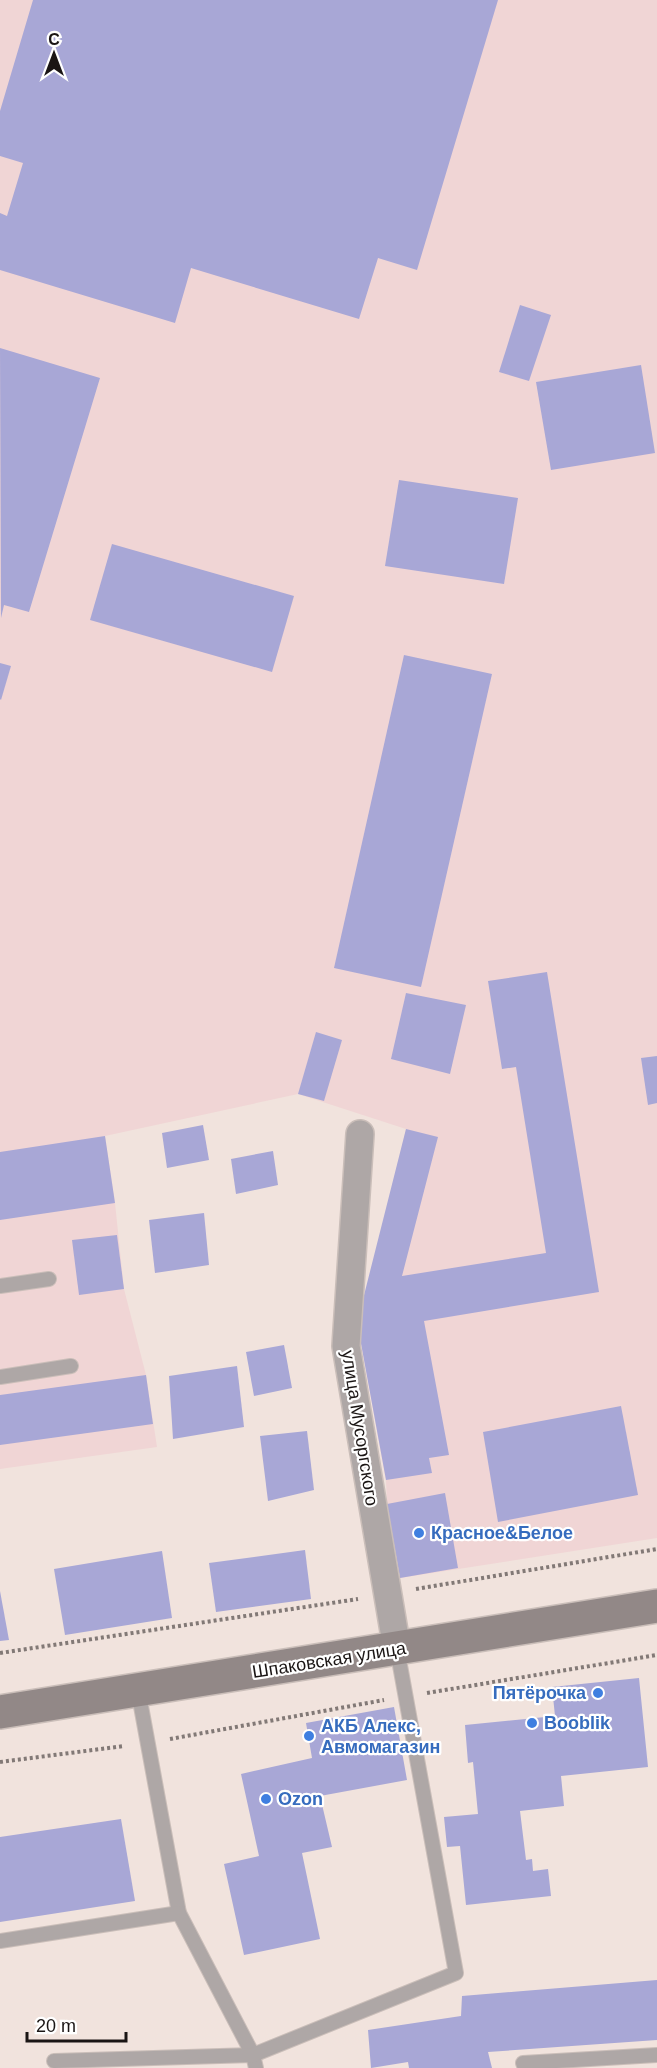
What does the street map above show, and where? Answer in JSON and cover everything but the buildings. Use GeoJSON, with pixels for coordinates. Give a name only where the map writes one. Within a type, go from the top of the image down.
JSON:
{"type":"FeatureCollection","features":[{"type":"Feature","properties":{"kind":"main road","name":"Шпаковская улица"},"geometry":{"type":"LineString","coordinates":[[0,1712],[657,1606]]}},
{"type":"Feature","properties":{"kind":"street","name":"улица Мусоргского"},"geometry":{"type":"LineString","coordinates":[[360,1134],[346,1347],[397,1649]]}},
{"type":"Feature","properties":{"kind":"lane"},"geometry":{"type":"LineString","coordinates":[[0,1286],[49,1279]]}},
{"type":"Feature","properties":{"kind":"lane"},"geometry":{"type":"LineString","coordinates":[[0,1377],[70,1366]]}},
{"type":"Feature","properties":{"kind":"lane"},"geometry":{"type":"LineString","coordinates":[[54,2061],[254,2062],[456,1973],[397,1649]]}},
{"type":"Feature","properties":{"kind":"lane"},"geometry":{"type":"LineString","coordinates":[[138,1690],[179,1913],[254,2062]]}},
{"type":"Feature","properties":{"kind":"lane"},"geometry":{"type":"LineString","coordinates":[[0,1941],[179,1913]]}},
{"type":"Feature","properties":{"kind":"lane"},"geometry":{"type":"LineString","coordinates":[[525,2068],[523,2063],[657,2055]]}},
{"type":"Feature","properties":{"kind":"path"},"geometry":{"type":"LineString","coordinates":[[0,1653],[388,1594],[657,1549]]}},
{"type":"Feature","properties":{"kind":"path"},"geometry":{"type":"LineString","coordinates":[[0,1762],[148,1743]]}},
{"type":"Feature","properties":{"kind":"shaded area"},"geometry":{"type":"Polygon","coordinates":[[[0,0],[657,0],[657,1538],[400,1578],[387,1504],[386,1480],[358,1327],[406,1129],[298,1094],[105,1136],[124,1289],[146,1375],[157,1447],[0,1469],[0,0]]]}},
{"type":"Feature","properties":{"kind":"place","name":"Красное&Белое"},"geometry":{"type":"Point","coordinates":[419,1533]}},
{"type":"Feature","properties":{"kind":"place","name":"Пятёрочка"},"geometry":{"type":"Point","coordinates":[598,1693]}},
{"type":"Feature","properties":{"kind":"place","name":"Booblik"},"geometry":{"type":"Point","coordinates":[532,1723]}},
{"type":"Feature","properties":{"kind":"place","name":"АКБ Алекс, Авмомагазин"},"geometry":{"type":"Point","coordinates":[309,1736]}},
{"type":"Feature","properties":{"kind":"place","name":"Ozon"},"geometry":{"type":"Point","coordinates":[266,1799]}}]}
